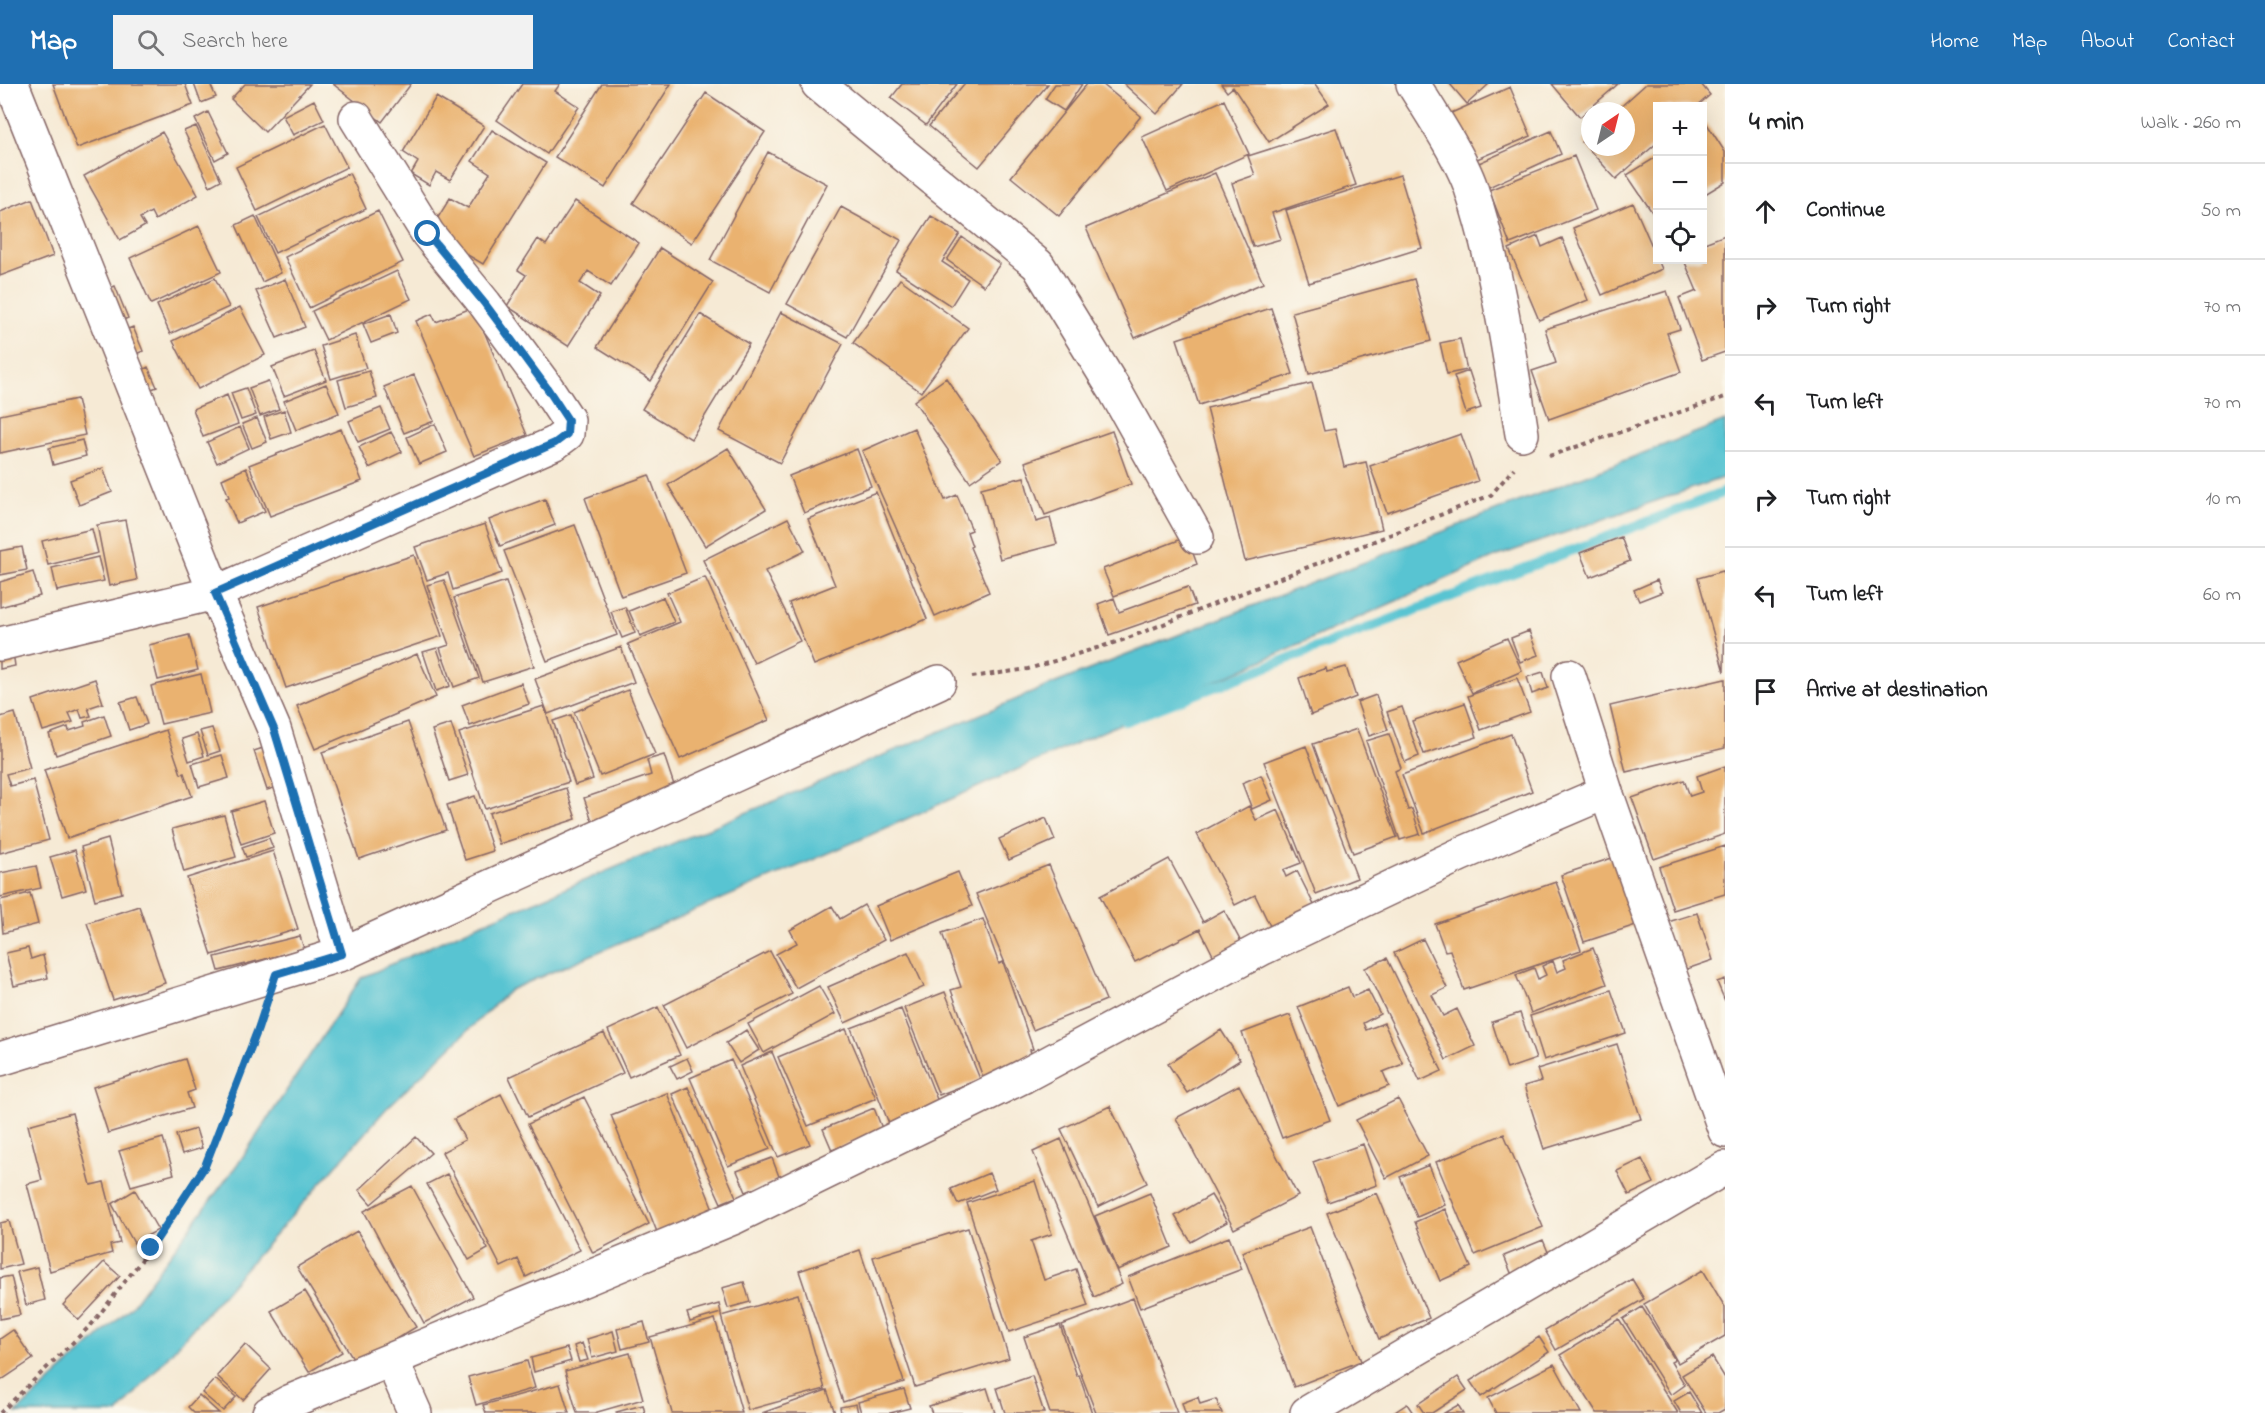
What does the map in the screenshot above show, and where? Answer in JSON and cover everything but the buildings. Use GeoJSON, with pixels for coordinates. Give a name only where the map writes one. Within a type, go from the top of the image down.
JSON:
{"type":"FeatureCollection","features":[{"type":"Feature","properties":{"kind":"street"},"geometry":{"type":"LineString","coordinates":[[12,84],[215,593],[274,729],[342,954]]}},
{"type":"Feature","properties":{"kind":"street"},"geometry":{"type":"LineString","coordinates":[[818,84],[1038,265],[1114,389],[1197,537]]}},
{"type":"Feature","properties":{"kind":"street"},"geometry":{"type":"LineString","coordinates":[[1413,84],[1470,186],[1505,327],[1524,449]]}},
{"type":"Feature","properties":{"kind":"street"},"geometry":{"type":"LineString","coordinates":[[0,644],[215,593],[555,443],[567,434],[568,420],[547,388],[485,304],[428,234],[356,118]]}},
{"type":"Feature","properties":{"kind":"street"},"geometry":{"type":"LineString","coordinates":[[1569,676],[1606,792],[1725,1131]]}},
{"type":"Feature","properties":{"kind":"street"},"geometry":{"type":"LineString","coordinates":[[0,1059],[342,954],[939,682]]}},
{"type":"Feature","properties":{"kind":"street"},"geometry":{"type":"LineString","coordinates":[[268,1413],[289,1402],[392,1361],[766,1202],[1024,1076],[1263,948],[1459,855],[1606,792]]}},
{"type":"Feature","properties":{"kind":"street"},"geometry":{"type":"LineString","coordinates":[[1307,1413],[1725,1168]]}},
{"type":"Feature","properties":{"kind":"street"},"geometry":{"type":"LineString","coordinates":[[392,1361],[415,1413]]}},
{"type":"Feature","properties":{"kind":"path"},"geometry":{"type":"LineString","coordinates":[[1547,457],[1725,397]]}},
{"type":"Feature","properties":{"kind":"path"},"geometry":{"type":"LineString","coordinates":[[939,682],[1028,669],[1123,640],[1491,495],[1514,467],[1524,449]]}},
{"type":"Feature","properties":{"kind":"path"},"geometry":{"type":"LineString","coordinates":[[0,1413],[92,1324],[151,1248],[195,1182],[205,1166],[258,1029],[276,974]]}},
{"type":"Feature","properties":{"kind":"water"},"geometry":{"type":"Polygon","coordinates":[[[1725,421],[1725,477],[1495,557],[859,840],[510,990],[386,1109],[118,1413],[16,1413],[131,1307],[242,1158],[361,978],[471,928],[1048,686],[1725,421]]]}},
{"type":"Feature","properties":{"kind":"waterway"},"geometry":{"type":"LineString","coordinates":[[1125,721],[1725,492]]}},
{"type":"Feature","properties":{"kind":"route"},"geometry":{"type":"LineString","coordinates":[[151,1248],[205,1166],[258,1029],[276,974],[342,954],[333,916],[274,729],[215,593],[555,443],[567,434],[568,420],[547,388],[485,304],[428,234]]}}]}
